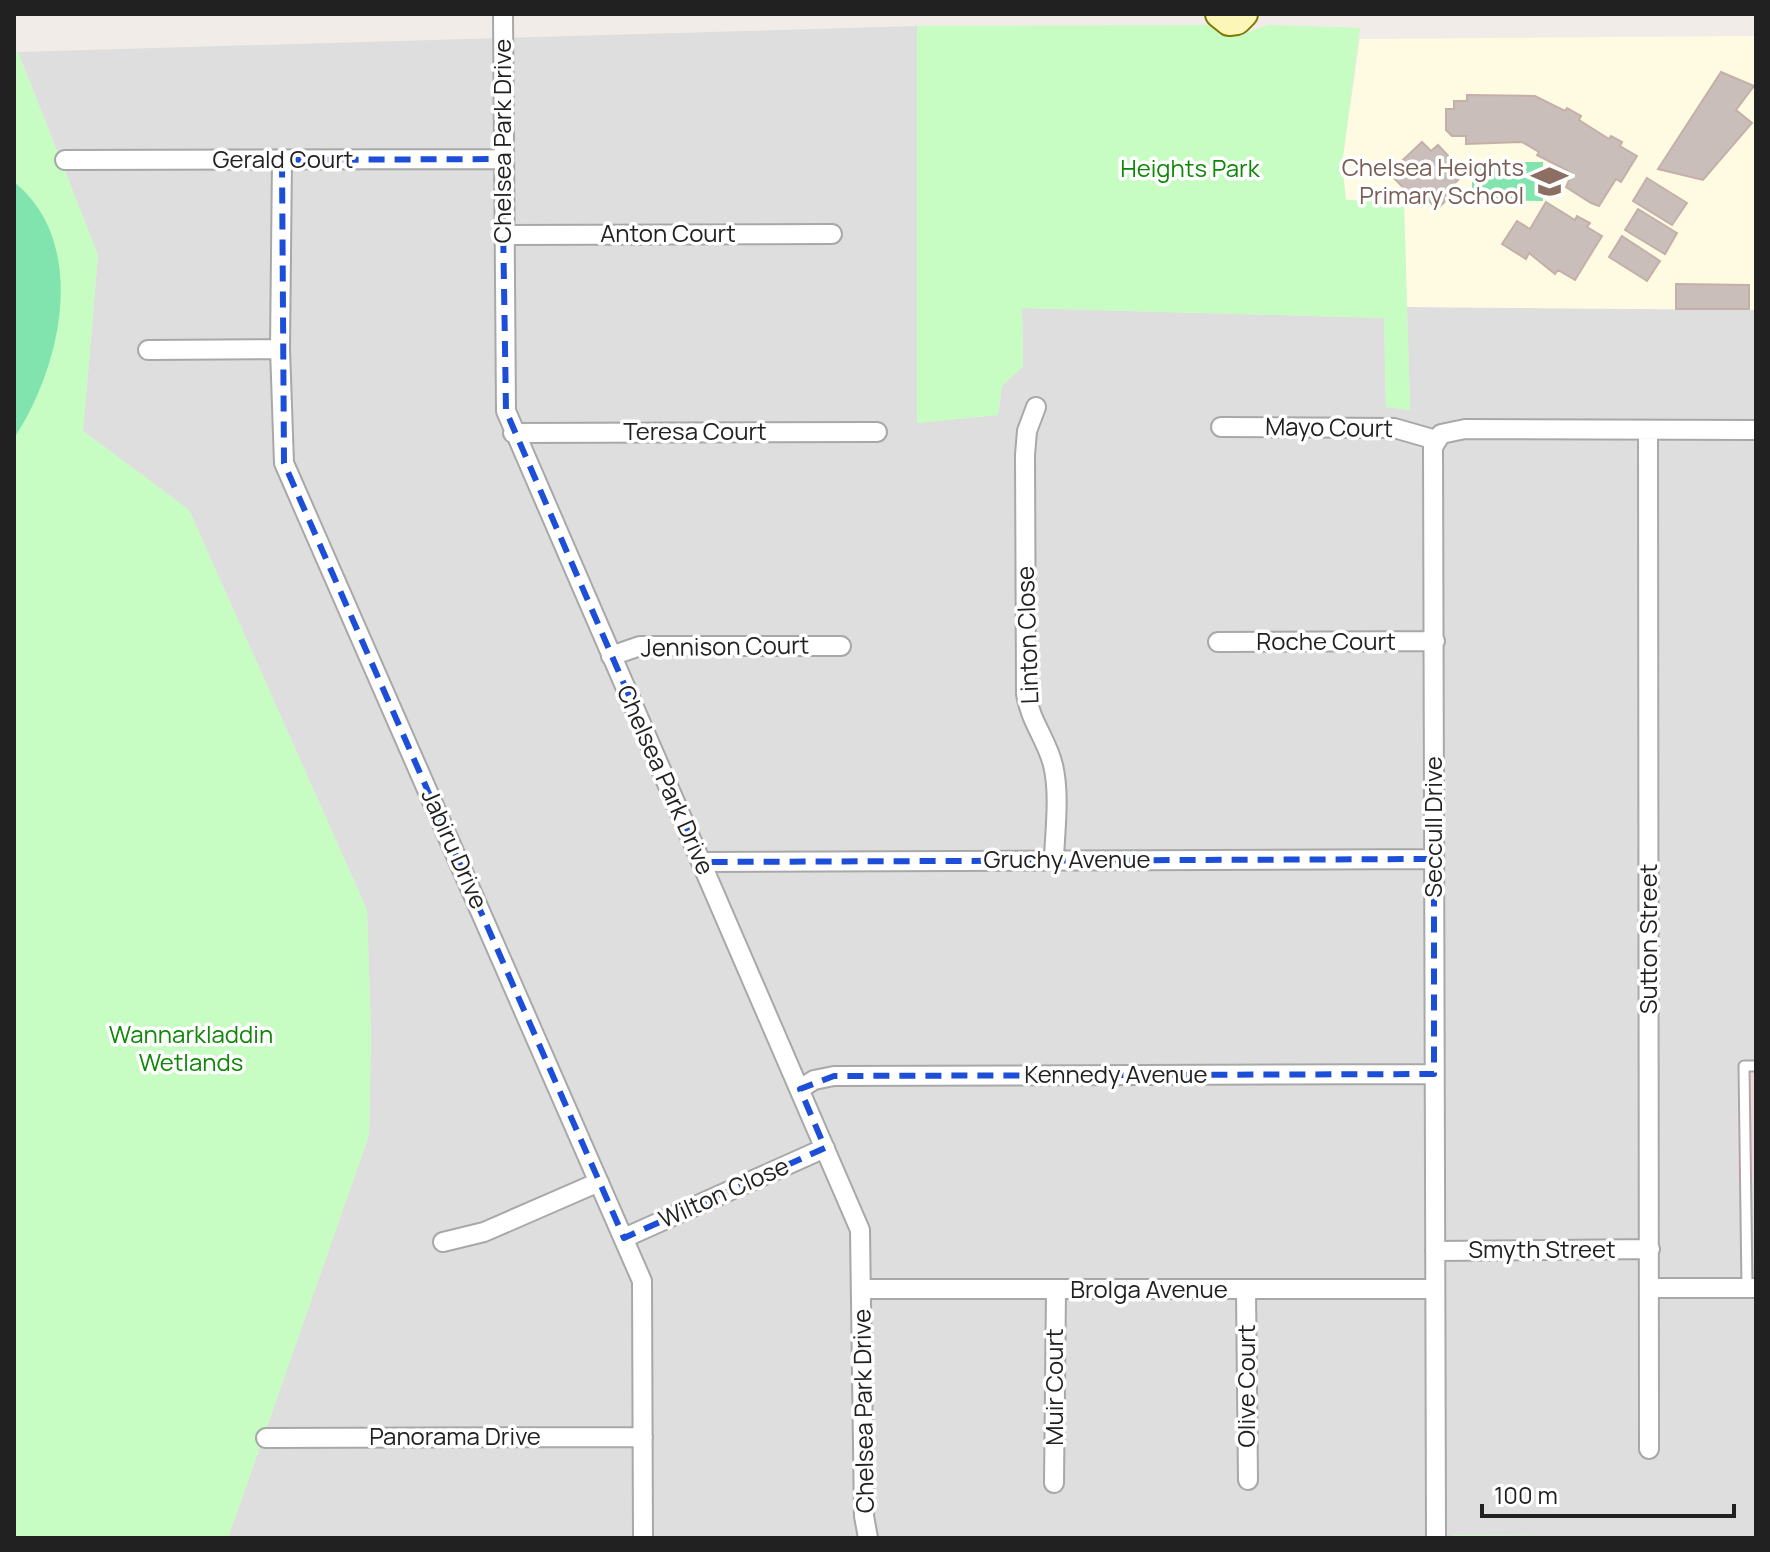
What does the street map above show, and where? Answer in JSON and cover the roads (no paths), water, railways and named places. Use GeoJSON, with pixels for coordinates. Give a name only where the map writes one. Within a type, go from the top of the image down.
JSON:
{"type":"FeatureCollection","features":[{"type":"Feature","properties":{"kind":"street","name":"Chelsea Park Drive"},"geometry":{"type":"LineString","coordinates":[[503,14],[503,379],[506,411],[860,1230],[864,1516],[868,1538]]}},
{"type":"Feature","properties":{"kind":"street","name":"Gerald Court"},"geometry":{"type":"LineString","coordinates":[[65,160],[502,159]]}},
{"type":"Feature","properties":{"kind":"street","name":"Jabiru Drive"},"geometry":{"type":"LineString","coordinates":[[282,160],[280,349],[284,463],[642,1281],[643,1535]]}},
{"type":"Feature","properties":{"kind":"street","name":"Anton Court"},"geometry":{"type":"LineString","coordinates":[[503,235],[832,234]]}},
{"type":"Feature","properties":{"kind":"street"},"geometry":{"type":"LineString","coordinates":[[148,350],[280,349]]}},
{"type":"Feature","properties":{"kind":"street","name":"Linton Close"},"geometry":{"type":"LineString","coordinates":[[1036,407],[1027,431],[1025,455],[1026,694],[1029,715],[1052,761],[1055,776],[1054,859]]}},
{"type":"Feature","properties":{"kind":"street","name":"Mayo Court"},"geometry":{"type":"LineString","coordinates":[[1221,427],[1394,428],[1436,440]]}},
{"type":"Feature","properties":{"kind":"street"},"geometry":{"type":"LineString","coordinates":[[1436,440],[1441,434],[1465,429],[1756,430]]}},
{"type":"Feature","properties":{"kind":"street","name":"Sutton Street"},"geometry":{"type":"LineString","coordinates":[[1648,430],[1649,1449]]}},
{"type":"Feature","properties":{"kind":"street","name":"Teresa Court"},"geometry":{"type":"LineString","coordinates":[[513,433],[877,432]]}},
{"type":"Feature","properties":{"kind":"street","name":"Seccull Drive"},"geometry":{"type":"LineString","coordinates":[[1436,440],[1436,1538]]}},
{"type":"Feature","properties":{"kind":"street","name":"Roche Court"},"geometry":{"type":"LineString","coordinates":[[1218,642],[1435,641]]}},
{"type":"Feature","properties":{"kind":"street","name":"Jennison Court"},"geometry":{"type":"LineString","coordinates":[[611,656],[640,646],[841,646]]}},
{"type":"Feature","properties":{"kind":"street","name":"Gruchy Avenue"},"geometry":{"type":"LineString","coordinates":[[701,862],[1434,859]]}},
{"type":"Feature","properties":{"kind":"street","name":"Kennedy Avenue"},"geometry":{"type":"LineString","coordinates":[[800,1089],[814,1080],[834,1076],[1434,1074]]}},
{"type":"Feature","properties":{"kind":"street","name":"Wilton Close"},"geometry":{"type":"LineString","coordinates":[[624,1238],[825,1148]]}},
{"type":"Feature","properties":{"kind":"street"},"geometry":{"type":"LineString","coordinates":[[443,1242],[484,1232],[599,1182]]}},
{"type":"Feature","properties":{"kind":"street","name":"Smyth Street"},"geometry":{"type":"LineString","coordinates":[[1435,1251],[1650,1249]]}},
{"type":"Feature","properties":{"kind":"street"},"geometry":{"type":"LineString","coordinates":[[1650,1288],[1752,1288]]}},
{"type":"Feature","properties":{"kind":"street","name":"Brolga Avenue"},"geometry":{"type":"LineString","coordinates":[[863,1289],[1435,1289]]}},
{"type":"Feature","properties":{"kind":"street","name":"Muir Court"},"geometry":{"type":"LineString","coordinates":[[1054,1483],[1056,1290]]}},
{"type":"Feature","properties":{"kind":"street","name":"Olive Court"},"geometry":{"type":"LineString","coordinates":[[1246,1291],[1248,1480]]}},
{"type":"Feature","properties":{"kind":"street","name":"Panorama Drive"},"geometry":{"type":"LineString","coordinates":[[266,1438],[643,1437]]}},
{"type":"Feature","properties":{"kind":"lane"},"geometry":{"type":"LineString","coordinates":[[1752,1288],[1744,1066],[1756,1066]]}},
{"type":"Feature","properties":{"kind":"place","name":"Chelsea Heights Primary School"},"geometry":{"type":"Point","coordinates":[1550,182]}},
{"type":"Feature","properties":{"kind":"park label","name":"Heights Park"},"geometry":{"type":"Point","coordinates":[1190,169]}},
{"type":"Feature","properties":{"kind":"park label","name":"Wannarkladdin Wetlands"},"geometry":{"type":"Point","coordinates":[191,1049]}}]}
